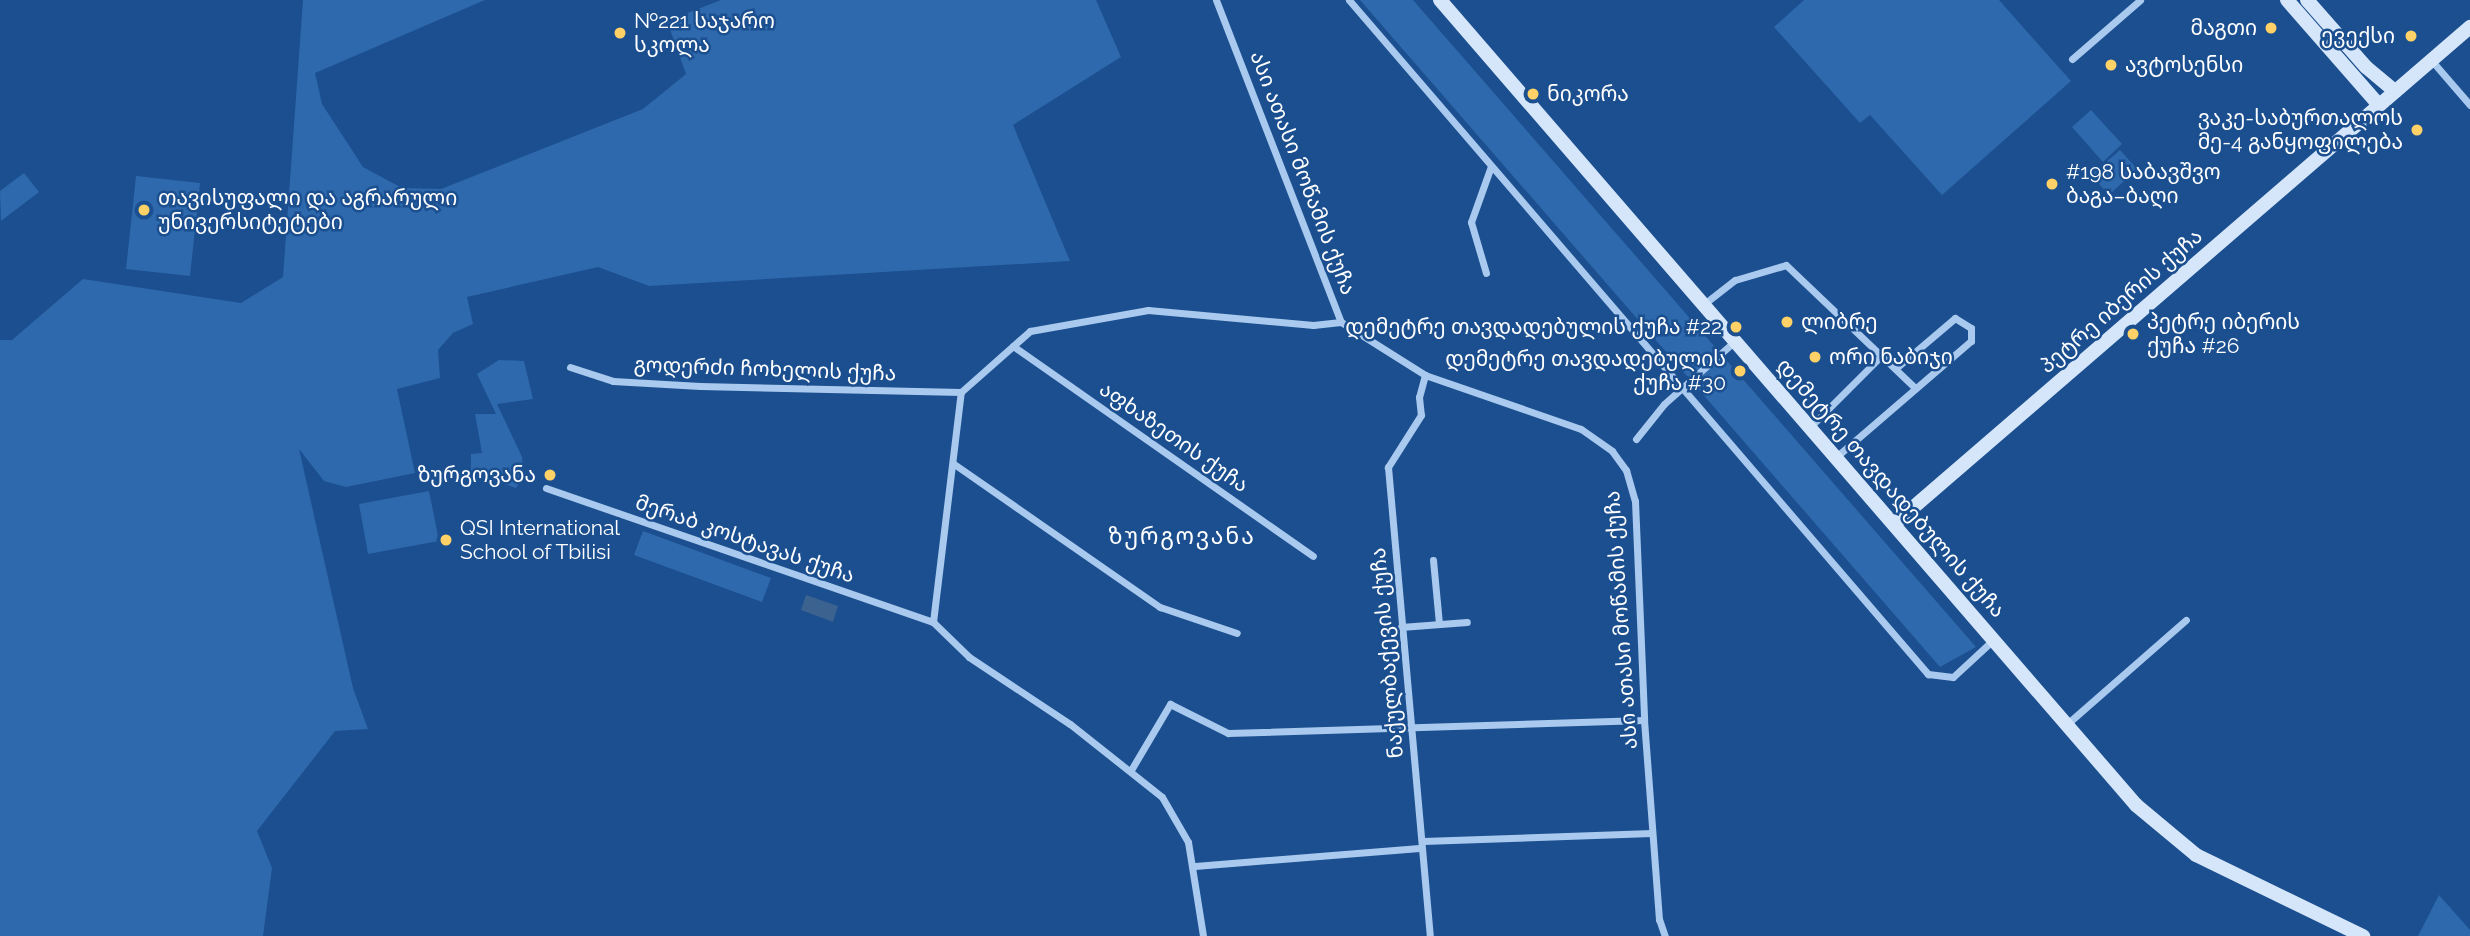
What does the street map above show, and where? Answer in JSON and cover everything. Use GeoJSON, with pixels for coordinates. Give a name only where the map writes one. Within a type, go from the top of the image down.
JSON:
{"type":"FeatureCollection","features":[{"type":"Feature","properties":{"kind":"main road","name":"დემეტრე თავდადებულის ქუჩა"},"geometry":{"type":"LineString","coordinates":[[1440,0],[2136,805],[2173,839],[2221,868],[2363,936]]}},
{"type":"Feature","properties":{"kind":"main road"},"geometry":{"type":"LineString","coordinates":[[2287,0],[2379,105]]}},
{"type":"Feature","properties":{"kind":"main road"},"geometry":{"type":"LineString","coordinates":[[2307,0],[2366,67],[2395,92]]}},
{"type":"Feature","properties":{"kind":"main road","name":"პეტრე იბერის ქუჩა"},"geometry":{"type":"LineString","coordinates":[[1894,524],[2470,27]]}},
{"type":"Feature","properties":{"kind":"street","name":"ასი ათასი მოწამის ქუჩა"},"geometry":{"type":"LineString","coordinates":[[1216,0],[1341,322],[1425,375],[1581,429],[1612,451],[1626,470],[1635,501],[1644,720],[1659,919],[1665,936]]}},
{"type":"Feature","properties":{"kind":"street"},"geometry":{"type":"LineString","coordinates":[[1349,0],[1928,674],[1953,677],[1994,639]]}},
{"type":"Feature","properties":{"kind":"street"},"geometry":{"type":"LineString","coordinates":[[2072,59],[2140,0]]}},
{"type":"Feature","properties":{"kind":"street"},"geometry":{"type":"LineString","coordinates":[[2431,60],[2470,106]]}},
{"type":"Feature","properties":{"kind":"street"},"geometry":{"type":"LineString","coordinates":[[1486,273],[1471,222],[1491,166]]}},
{"type":"Feature","properties":{"kind":"street"},"geometry":{"type":"LineString","coordinates":[[1703,304],[1735,280],[1786,265],[1915,388]]}},
{"type":"Feature","properties":{"kind":"street"},"geometry":{"type":"LineString","coordinates":[[1203,936],[1195,866],[1181,824],[1149,782],[969,657],[933,622],[961,391],[1030,331],[1148,310],[1313,325],[1341,322]]}},
{"type":"Feature","properties":{"kind":"street"},"geometry":{"type":"LineString","coordinates":[[1836,457],[1971,341],[1971,328],[1963,319],[1953,319],[1896,368]]}},
{"type":"Feature","properties":{"kind":"street"},"geometry":{"type":"LineString","coordinates":[[1636,439],[1682,388],[1735,341]]}},
{"type":"Feature","properties":{"kind":"street","name":"აფხაზეთის ქუჩა"},"geometry":{"type":"LineString","coordinates":[[1013,346],[1314,556]]}},
{"type":"Feature","properties":{"kind":"street"},"geometry":{"type":"LineString","coordinates":[[1810,428],[1882,355]]}},
{"type":"Feature","properties":{"kind":"street","name":"გოდერძი ჩოხელის ქუჩა"},"geometry":{"type":"LineString","coordinates":[[569,368],[613,381],[700,386],[961,391]]}},
{"type":"Feature","properties":{"kind":"street","name":"ნაქულბაქევის ქუჩა"},"geometry":{"type":"LineString","coordinates":[[1425,375],[1419,397],[1421,415],[1388,467],[1430,936]]}},
{"type":"Feature","properties":{"kind":"street"},"geometry":{"type":"LineString","coordinates":[[954,464],[1160,607],[1237,633]]}},
{"type":"Feature","properties":{"kind":"street","name":"მერაბ კოსტავას ქუჩა"},"geometry":{"type":"LineString","coordinates":[[546,488],[933,622]]}},
{"type":"Feature","properties":{"kind":"street"},"geometry":{"type":"LineString","coordinates":[[1433,560],[1439,624]]}},
{"type":"Feature","properties":{"kind":"street"},"geometry":{"type":"LineString","coordinates":[[2067,724],[2186,620]]}},
{"type":"Feature","properties":{"kind":"street"},"geometry":{"type":"LineString","coordinates":[[1401,626],[1467,622]]}},
{"type":"Feature","properties":{"kind":"street"},"geometry":{"type":"LineString","coordinates":[[1131,770],[1170,704],[1228,733],[1411,730],[1644,720]]}},
{"type":"Feature","properties":{"kind":"street"},"geometry":{"type":"LineString","coordinates":[[1195,866],[1421,844],[1653,833]]}},
{"type":"Feature","properties":{"kind":"shaded area"},"geometry":{"type":"Polygon","coordinates":[[[303,0],[485,0],[315,73],[322,104],[363,167],[402,188],[441,189],[643,109],[686,74],[667,21],[721,0],[1096,0],[1121,57],[1013,125],[1070,261],[649,286],[598,267],[467,297],[473,324],[453,333],[438,350],[440,378],[397,389],[415,473],[346,487],[324,481],[299,449],[353,688],[368,729],[335,731],[257,831],[272,868],[263,936],[0,936],[0,340],[12,340],[83,279],[241,303],[283,277],[303,0]]]}},
{"type":"Feature","properties":{"kind":"shaded area"},"geometry":{"type":"Polygon","coordinates":[[[1360,0],[1413,0],[1976,647],[1940,667],[1360,0]]]}},
{"type":"Feature","properties":{"kind":"shaded area"},"geometry":{"type":"Polygon","coordinates":[[[1804,0],[1999,0],[2071,81],[1942,195],[1870,115],[1860,123],[1774,27],[1804,0]]]}},
{"type":"Feature","properties":{"kind":"shaded area"},"geometry":{"type":"Polygon","coordinates":[[[2091,110],[2122,144],[2103,162],[2072,127],[2091,110]]]}},
{"type":"Feature","properties":{"kind":"shaded area"},"geometry":{"type":"Polygon","coordinates":[[[2120,150],[2137,169],[2109,195],[2091,175],[2120,150]]]}},
{"type":"Feature","properties":{"kind":"shaded area"},"geometry":{"type":"Polygon","coordinates":[[[24,173],[39,192],[1,221],[0,191],[24,173]]]}},
{"type":"Feature","properties":{"kind":"shaded area"},"geometry":{"type":"Polygon","coordinates":[[[136,176],[200,183],[190,276],[126,269],[136,176]]]}},
{"type":"Feature","properties":{"kind":"shaded area"},"geometry":{"type":"Polygon","coordinates":[[[499,360],[524,361],[533,399],[497,404],[522,457],[524,474],[516,488],[471,473],[471,454],[482,453],[475,414],[496,414],[477,374],[499,360]]]}},
{"type":"Feature","properties":{"kind":"shaded area"},"geometry":{"type":"Polygon","coordinates":[[[429,491],[439,541],[368,554],[359,504],[429,491]]]}},
{"type":"Feature","properties":{"kind":"shaded area"},"geometry":{"type":"Polygon","coordinates":[[[643,531],[771,578],[762,602],[634,555],[643,531]]]}},
{"type":"Feature","properties":{"kind":"shaded area"},"geometry":{"type":"Polygon","coordinates":[[[806,595],[838,606],[833,622],[801,610],[806,595]]]}},
{"type":"Feature","properties":{"kind":"shaded area"},"geometry":{"type":"Polygon","coordinates":[[[2439,895],[2470,930],[2470,936],[2418,936],[2439,895]]]}},
{"type":"Feature","properties":{"kind":"place","name":"მაგთი"},"geometry":{"type":"Point","coordinates":[2271,28]}},
{"type":"Feature","properties":{"kind":"place","name":"№221 საჯარო სკოლა"},"geometry":{"type":"Point","coordinates":[620,33]}},
{"type":"Feature","properties":{"kind":"place","name":"ევექსი"},"geometry":{"type":"Point","coordinates":[2411,36]}},
{"type":"Feature","properties":{"kind":"place","name":"ავტოსენსი"},"geometry":{"type":"Point","coordinates":[2111,65]}},
{"type":"Feature","properties":{"kind":"place","name":"ნიკორა"},"geometry":{"type":"Point","coordinates":[1533,94]}},
{"type":"Feature","properties":{"kind":"place","name":"ვაკე-საბურთალოს მე-4 განყოფილება"},"geometry":{"type":"Point","coordinates":[2417,130]}},
{"type":"Feature","properties":{"kind":"place","name":"#198 საბავშვო ბაგა–ბაღი"},"geometry":{"type":"Point","coordinates":[2052,184]}},
{"type":"Feature","properties":{"kind":"place","name":"თავისუფალი და აგრარული უნივერსიტეტები"},"geometry":{"type":"Point","coordinates":[144,210]}},
{"type":"Feature","properties":{"kind":"place","name":"ლიბრე"},"geometry":{"type":"Point","coordinates":[1787,322]}},
{"type":"Feature","properties":{"kind":"place","name":"დემეტრე თავდადებულის ქუჩა #22"},"geometry":{"type":"Point","coordinates":[1736,327]}},
{"type":"Feature","properties":{"kind":"place","name":"პეტრე იბერის ქუჩა #26"},"geometry":{"type":"Point","coordinates":[2133,334]}},
{"type":"Feature","properties":{"kind":"place","name":"ორი ნაბიჯი"},"geometry":{"type":"Point","coordinates":[1815,357]}},
{"type":"Feature","properties":{"kind":"place","name":"დემეტრე თავდადებულის ქუჩა #30"},"geometry":{"type":"Point","coordinates":[1740,371]}},
{"type":"Feature","properties":{"kind":"place","name":"ზურგოვანა"},"geometry":{"type":"Point","coordinates":[550,475]}},
{"type":"Feature","properties":{"kind":"place","name":"QSI International School of Tbilisi"},"geometry":{"type":"Point","coordinates":[446,540]}},
{"type":"Feature","properties":{"kind":"district","name":"ზურგოვანა"},"geometry":{"type":"Point","coordinates":[1182,536]}}]}
